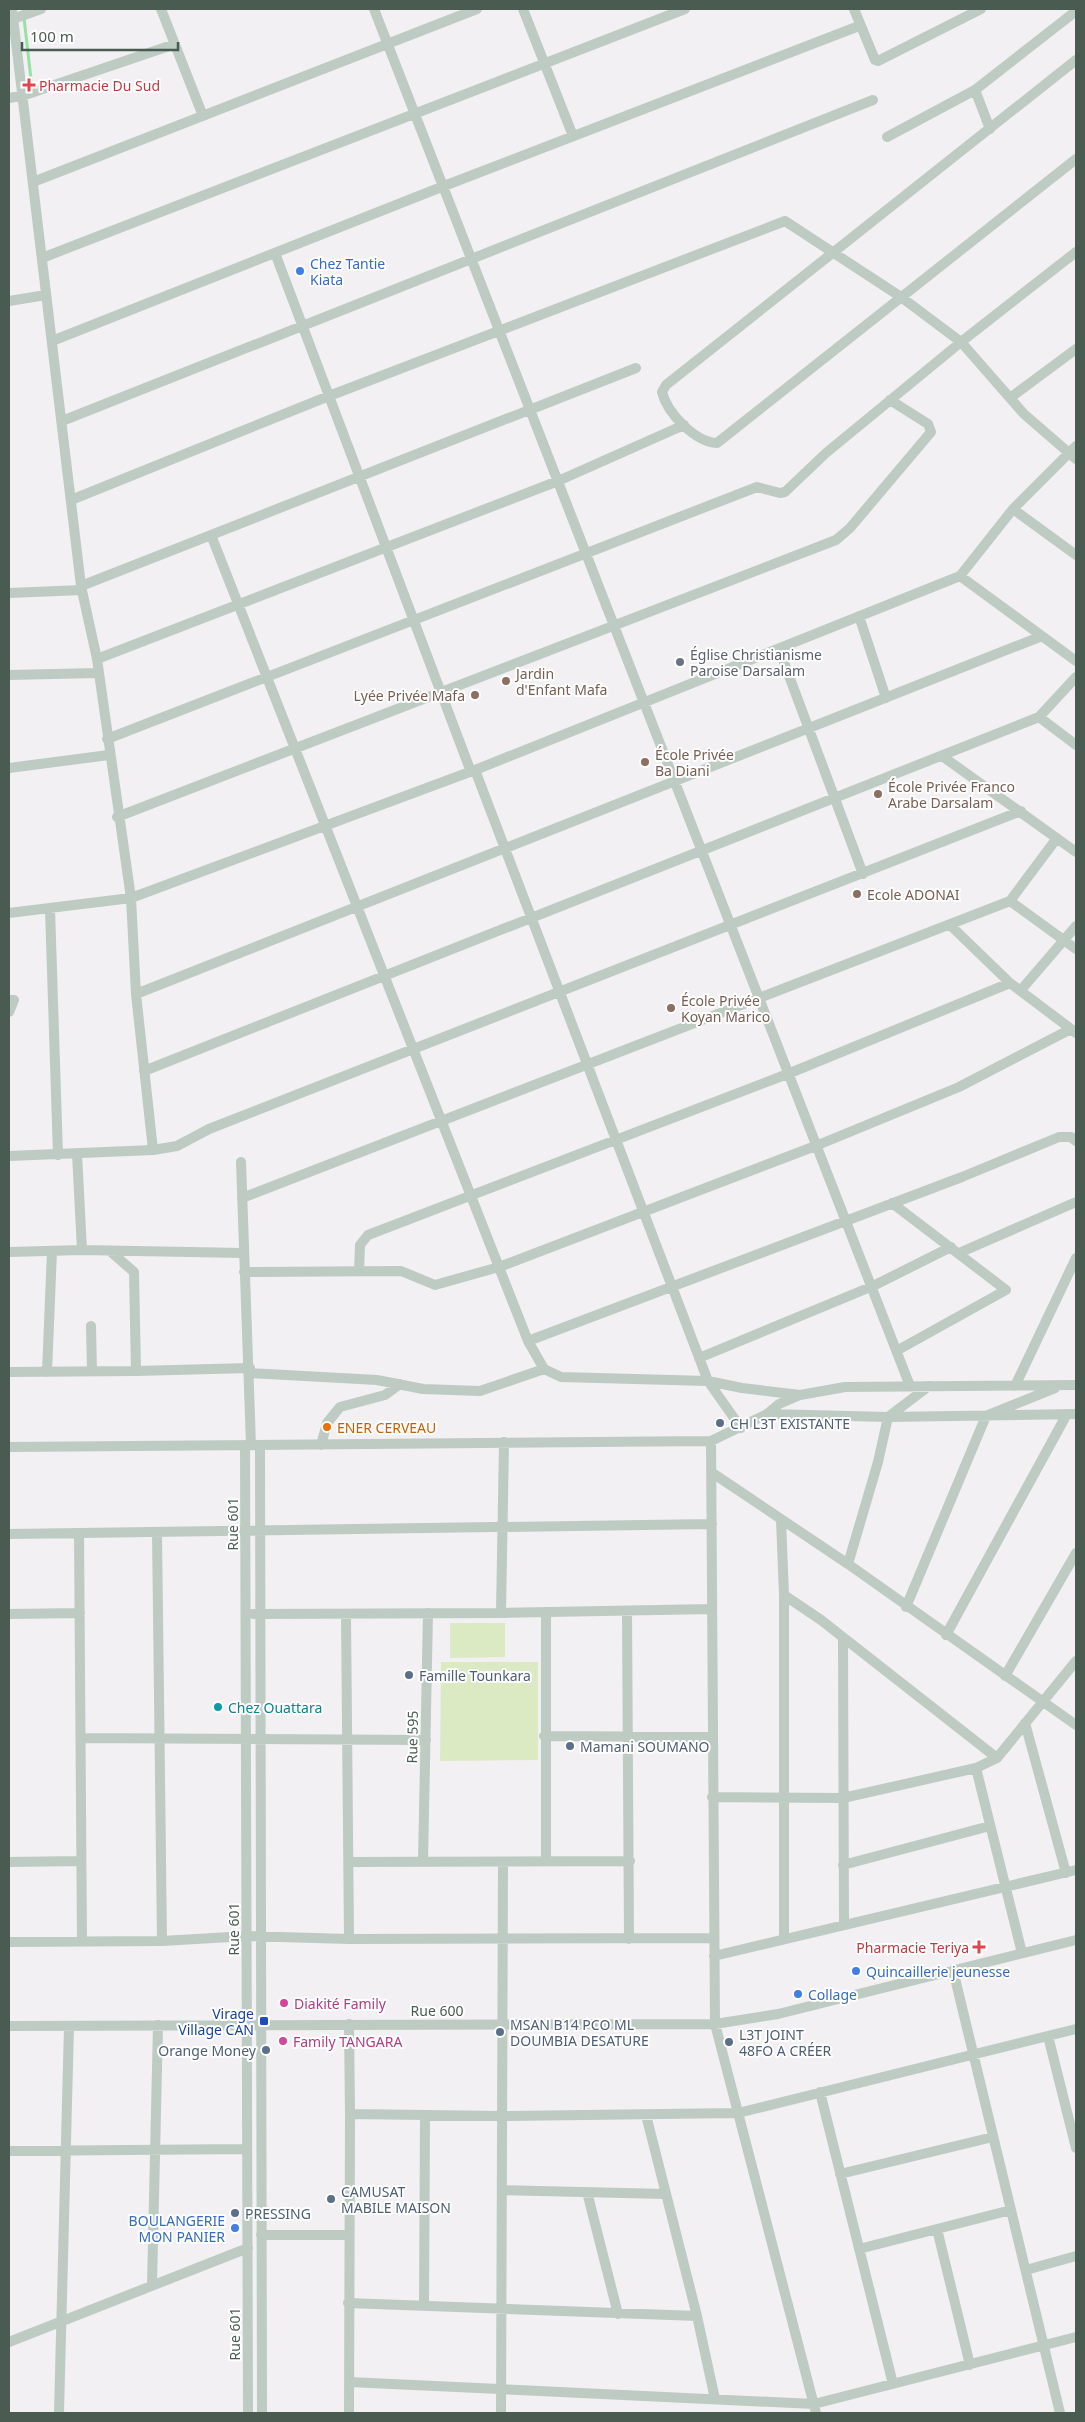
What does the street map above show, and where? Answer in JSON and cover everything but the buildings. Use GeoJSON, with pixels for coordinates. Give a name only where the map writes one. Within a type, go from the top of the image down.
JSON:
{"type":"FeatureCollection","features":[{"type":"Feature","properties":{"kind":"street"},"geometry":{"type":"LineString","coordinates":[[41,9],[12,14],[82,588],[97,659],[131,898],[136,994],[153,1150]]}},
{"type":"Feature","properties":{"kind":"street"},"geometry":{"type":"LineString","coordinates":[[161,9],[203,116]]}},
{"type":"Feature","properties":{"kind":"street"},"geometry":{"type":"LineString","coordinates":[[374,9],[898,1350],[910,1386]]}},
{"type":"Feature","properties":{"kind":"street"},"geometry":{"type":"LineString","coordinates":[[33,182],[477,9]]}},
{"type":"Feature","properties":{"kind":"street"},"geometry":{"type":"LineString","coordinates":[[523,9],[573,136]]}},
{"type":"Feature","properties":{"kind":"street"},"geometry":{"type":"LineString","coordinates":[[42,258],[685,9]]}},
{"type":"Feature","properties":{"kind":"street"},"geometry":{"type":"LineString","coordinates":[[854,9],[859,26],[875,60],[981,9]]}},
{"type":"Feature","properties":{"kind":"street"},"geometry":{"type":"LineString","coordinates":[[887,136],[974,90],[1076,12]]}},
{"type":"Feature","properties":{"kind":"street"},"geometry":{"type":"LineString","coordinates":[[52,341],[444,186],[859,26]]}},
{"type":"Feature","properties":{"kind":"street"},"geometry":{"type":"LineString","coordinates":[[9,98],[22,96],[175,44]]}},
{"type":"Feature","properties":{"kind":"street"},"geometry":{"type":"LineString","coordinates":[[1076,60],[666,385],[662,392],[664,401],[684,425],[707,442],[717,443],[1076,159]]}},
{"type":"Feature","properties":{"kind":"street"},"geometry":{"type":"LineString","coordinates":[[974,90],[990,129]]}},
{"type":"Feature","properties":{"kind":"street"},"geometry":{"type":"LineString","coordinates":[[62,421],[873,100]]}},
{"type":"Feature","properties":{"kind":"street"},"geometry":{"type":"LineString","coordinates":[[71,500],[329,396],[782,222],[787,222],[901,297],[961,342],[1024,414],[1076,459]]}},
{"type":"Feature","properties":{"kind":"street"},"geometry":{"type":"LineString","coordinates":[[107,739],[756,487],[780,493],[785,492],[826,454],[890,400],[1076,252]]}},
{"type":"Feature","properties":{"kind":"street"},"geometry":{"type":"LineString","coordinates":[[275,253],[440,691],[505,848],[708,1381],[741,1428]]}},
{"type":"Feature","properties":{"kind":"street"},"geometry":{"type":"LineString","coordinates":[[9,300],[46,295]]}},
{"type":"Feature","properties":{"kind":"street"},"geometry":{"type":"LineString","coordinates":[[1010,398],[1076,349]]}},
{"type":"Feature","properties":{"kind":"street"},"geometry":{"type":"LineString","coordinates":[[9,593],[82,588],[211,535],[636,368]]}},
{"type":"Feature","properties":{"kind":"street"},"geometry":{"type":"LineString","coordinates":[[118,817],[440,691],[836,540],[850,528],[931,432],[928,424],[890,400]]}},
{"type":"Feature","properties":{"kind":"street"},"geometry":{"type":"LineString","coordinates":[[97,659],[558,480],[684,425]]}},
{"type":"Feature","properties":{"kind":"street"},"geometry":{"type":"LineString","coordinates":[[9,914],[131,898],[473,771],[960,576],[1013,509],[1076,446]]}},
{"type":"Feature","properties":{"kind":"street"},"geometry":{"type":"LineString","coordinates":[[1013,509],[1076,555]]}},
{"type":"Feature","properties":{"kind":"street"},"geometry":{"type":"LineString","coordinates":[[211,535],[528,1340],[544,1369],[561,1377],[708,1381],[742,1388],[800,1395]]}},
{"type":"Feature","properties":{"kind":"street"},"geometry":{"type":"LineString","coordinates":[[960,576],[1076,661]]}},
{"type":"Feature","properties":{"kind":"street"},"geometry":{"type":"LineString","coordinates":[[859,616],[886,698]]}},
{"type":"Feature","properties":{"kind":"street"},"geometry":{"type":"LineString","coordinates":[[136,994],[1042,636]]}},
{"type":"Feature","properties":{"kind":"street"},"geometry":{"type":"LineString","coordinates":[[779,649],[863,874]]}},
{"type":"Feature","properties":{"kind":"street"},"geometry":{"type":"LineString","coordinates":[[9,674],[98,673]]}},
{"type":"Feature","properties":{"kind":"street"},"geometry":{"type":"LineString","coordinates":[[144,1071],[835,800],[1039,717],[1076,677]]}},
{"type":"Feature","properties":{"kind":"street"},"geometry":{"type":"LineString","coordinates":[[1039,717],[1076,745]]}},
{"type":"Feature","properties":{"kind":"street"},"geometry":{"type":"LineString","coordinates":[[9,768],[109,754]]}},
{"type":"Feature","properties":{"kind":"street"},"geometry":{"type":"LineString","coordinates":[[942,756],[1076,852]]}},
{"type":"Feature","properties":{"kind":"street"},"geometry":{"type":"LineString","coordinates":[[9,1156],[153,1150],[177,1146],[209,1128],[1021,811]]}},
{"type":"Feature","properties":{"kind":"street"},"geometry":{"type":"LineString","coordinates":[[242,1198],[1010,901],[1057,838]]}},
{"type":"Feature","properties":{"kind":"street"},"geometry":{"type":"LineString","coordinates":[[1010,901],[1076,949]]}},
{"type":"Feature","properties":{"kind":"street"},"geometry":{"type":"LineString","coordinates":[[50,909],[58,1155]]}},
{"type":"Feature","properties":{"kind":"street"},"geometry":{"type":"LineString","coordinates":[[244,1272],[401,1271],[435,1286],[499,1267],[818,1145],[959,1088],[1074,1031],[1022,990],[1010,983],[950,925]]}},
{"type":"Feature","properties":{"kind":"street"},"geometry":{"type":"LineString","coordinates":[[1022,990],[1076,926]]}},
{"type":"Feature","properties":{"kind":"street"},"geometry":{"type":"LineString","coordinates":[[359,1271],[360,1245],[368,1235],[790,1073],[1010,983]]}},
{"type":"Feature","properties":{"kind":"street"},"geometry":{"type":"LineString","coordinates":[[9,1000],[14,1000],[9,1012]]}},
{"type":"Feature","properties":{"kind":"street"},"geometry":{"type":"LineString","coordinates":[[528,1340],[892,1204],[1059,1137],[1071,1137],[1076,1141]]}},
{"type":"Feature","properties":{"kind":"street"},"geometry":{"type":"LineString","coordinates":[[77,1154],[82,1250]]}},
{"type":"Feature","properties":{"kind":"street"},"geometry":{"type":"LineString","coordinates":[[241,1162],[243,1253],[252,1445]]}},
{"type":"Feature","properties":{"kind":"street"},"geometry":{"type":"LineString","coordinates":[[699,1358],[955,1250],[1076,1202]]}},
{"type":"Feature","properties":{"kind":"street"},"geometry":{"type":"LineString","coordinates":[[892,1204],[1005,1287],[1005,1292],[898,1350]]}},
{"type":"Feature","properties":{"kind":"street"},"geometry":{"type":"LineString","coordinates":[[9,1252],[82,1250],[243,1253]]}},
{"type":"Feature","properties":{"kind":"street"},"geometry":{"type":"LineString","coordinates":[[47,1372],[52,1251]]}},
{"type":"Feature","properties":{"kind":"street"},"geometry":{"type":"LineString","coordinates":[[110,1252],[134,1272],[136,1371]]}},
{"type":"Feature","properties":{"kind":"street"},"geometry":{"type":"LineString","coordinates":[[1015,1386],[1076,1258]]}},
{"type":"Feature","properties":{"kind":"street"},"geometry":{"type":"LineString","coordinates":[[91,1326],[92,1371]]}},
{"type":"Feature","properties":{"kind":"street"},"geometry":{"type":"LineString","coordinates":[[9,1372],[250,1371],[377,1380],[423,1389],[480,1392],[544,1369]]}},
{"type":"Feature","properties":{"kind":"street"},"geometry":{"type":"LineString","coordinates":[[321,1445],[326,1423],[340,1408],[385,1395],[400,1384]]}},
{"type":"Feature","properties":{"kind":"street"},"geometry":{"type":"LineString","coordinates":[[906,1607],[986,1416],[1060,1385]]}},
{"type":"Feature","properties":{"kind":"street"},"geometry":{"type":"LineString","coordinates":[[9,1447],[711,1441],[741,1428],[767,1414],[779,1404],[800,1395],[845,1387],[1076,1385]]}},
{"type":"Feature","properties":{"kind":"street"},"geometry":{"type":"LineString","coordinates":[[848,1564],[878,1462],[888,1417],[929,1386]]}},
{"type":"Feature","properties":{"kind":"street"},"geometry":{"type":"LineString","coordinates":[[767,1414],[888,1417],[1072,1414]]}},
{"type":"Feature","properties":{"kind":"street"},"geometry":{"type":"LineString","coordinates":[[946,1635],[1072,1414]]}},
{"type":"Feature","properties":{"kind":"street"},"geometry":{"type":"LineString","coordinates":[[711,1441],[715,2024],[815,2409]]}},
{"type":"Feature","properties":{"kind":"street"},"geometry":{"type":"LineString","coordinates":[[501,1613],[504,1442]]}},
{"type":"Feature","properties":{"kind":"street","name":"Rue 601"},"geometry":{"type":"LineString","coordinates":[[252,1445],[260,1530],[262,2413]]}},
{"type":"Feature","properties":{"kind":"street","name":"Rue 601"},"geometry":{"type":"LineString","coordinates":[[248,2413],[245,1530],[252,1445]]}},
{"type":"Feature","properties":{"kind":"street"},"geometry":{"type":"LineString","coordinates":[[711,1472],[848,1564],[1076,1726]]}},
{"type":"Feature","properties":{"kind":"street"},"geometry":{"type":"LineString","coordinates":[[781,1520],[784,1595],[784,1939]]}},
{"type":"Feature","properties":{"kind":"street"},"geometry":{"type":"LineString","coordinates":[[9,1534],[712,1524]]}},
{"type":"Feature","properties":{"kind":"street"},"geometry":{"type":"LineString","coordinates":[[157,1532],[162,1941]]}},
{"type":"Feature","properties":{"kind":"street"},"geometry":{"type":"LineString","coordinates":[[79,1533],[82,1942]]}},
{"type":"Feature","properties":{"kind":"street"},"geometry":{"type":"LineString","coordinates":[[1005,1676],[1076,1553]]}},
{"type":"Feature","properties":{"kind":"street"},"geometry":{"type":"LineString","coordinates":[[784,1595],[843,1638],[996,1758]]}},
{"type":"Feature","properties":{"kind":"street"},"geometry":{"type":"LineString","coordinates":[[246,1614],[501,1613],[712,1609]]}},
{"type":"Feature","properties":{"kind":"street"},"geometry":{"type":"LineString","coordinates":[[627,1611],[629,1939]]}},
{"type":"Feature","properties":{"kind":"street"},"geometry":{"type":"LineString","coordinates":[[546,1612],[544,1736],[546,1861]]}},
{"type":"Feature","properties":{"kind":"street"},"geometry":{"type":"LineString","coordinates":[[9,1614],[80,1613]]}},
{"type":"Feature","properties":{"kind":"street","name":"Rue 595"},"geometry":{"type":"LineString","coordinates":[[424,1862],[428,1613]]}},
{"type":"Feature","properties":{"kind":"street"},"geometry":{"type":"LineString","coordinates":[[346,1614],[350,1862],[349,1939]]}},
{"type":"Feature","properties":{"kind":"street"},"geometry":{"type":"LineString","coordinates":[[843,1638],[844,1925]]}},
{"type":"Feature","properties":{"kind":"street"},"geometry":{"type":"LineString","coordinates":[[712,1797],[843,1798],[976,1768],[996,1758],[1076,1661]]}},
{"type":"Feature","properties":{"kind":"street"},"geometry":{"type":"LineString","coordinates":[[714,1956],[1071,1872],[1025,1723]]}},
{"type":"Feature","properties":{"kind":"street"},"geometry":{"type":"LineString","coordinates":[[544,1736],[712,1737]]}},
{"type":"Feature","properties":{"kind":"street"},"geometry":{"type":"LineString","coordinates":[[82,1738],[426,1740]]}},
{"type":"Feature","properties":{"kind":"street"},"geometry":{"type":"LineString","coordinates":[[976,1768],[1022,1953]]}},
{"type":"Feature","properties":{"kind":"street"},"geometry":{"type":"LineString","coordinates":[[843,1865],[990,1826]]}},
{"type":"Feature","properties":{"kind":"street"},"geometry":{"type":"LineString","coordinates":[[9,1862],[81,1861]]}},
{"type":"Feature","properties":{"kind":"street"},"geometry":{"type":"LineString","coordinates":[[350,1862],[630,1861]]}},
{"type":"Feature","properties":{"kind":"street"},"geometry":{"type":"LineString","coordinates":[[501,2413],[503,1862]]}},
{"type":"Feature","properties":{"kind":"street"},"geometry":{"type":"LineString","coordinates":[[9,1942],[162,1941],[247,1936],[349,1939],[714,1938]]}},
{"type":"Feature","properties":{"kind":"street","name":"Rue 600"},"geometry":{"type":"LineString","coordinates":[[9,2026],[502,2023],[715,2024],[778,2014],[1076,1940]]}},
{"type":"Feature","properties":{"kind":"street"},"geometry":{"type":"LineString","coordinates":[[953,1970],[1060,2413]]}},
{"type":"Feature","properties":{"kind":"street"},"geometry":{"type":"LineString","coordinates":[[349,2024],[349,2413]]}},
{"type":"Feature","properties":{"kind":"street"},"geometry":{"type":"LineString","coordinates":[[152,2285],[158,2025]]}},
{"type":"Feature","properties":{"kind":"street"},"geometry":{"type":"LineString","coordinates":[[59,2413],[69,2026]]}},
{"type":"Feature","properties":{"kind":"street"},"geometry":{"type":"LineString","coordinates":[[350,2114],[646,2116],[738,2113],[1076,2029]]}},
{"type":"Feature","properties":{"kind":"street"},"geometry":{"type":"LineString","coordinates":[[1048,2036],[1076,2148]]}},
{"type":"Feature","properties":{"kind":"street"},"geometry":{"type":"LineString","coordinates":[[820,2092],[892,2384]]}},
{"type":"Feature","properties":{"kind":"street"},"geometry":{"type":"LineString","coordinates":[[424,2306],[425,2115]]}},
{"type":"Feature","properties":{"kind":"street"},"geometry":{"type":"LineString","coordinates":[[646,2116],[697,2316],[715,2399]]}},
{"type":"Feature","properties":{"kind":"street"},"geometry":{"type":"LineString","coordinates":[[840,2174],[993,2137]]}},
{"type":"Feature","properties":{"kind":"street"},"geometry":{"type":"LineString","coordinates":[[9,2151],[248,2149]]}},
{"type":"Feature","properties":{"kind":"street"},"geometry":{"type":"LineString","coordinates":[[502,2190],[666,2194]]}},
{"type":"Feature","properties":{"kind":"street"},"geometry":{"type":"LineString","coordinates":[[587,2192],[618,2314]]}},
{"type":"Feature","properties":{"kind":"street"},"geometry":{"type":"LineString","coordinates":[[859,2249],[1011,2210]]}},
{"type":"Feature","properties":{"kind":"street"},"geometry":{"type":"LineString","coordinates":[[937,2229],[970,2365]]}},
{"type":"Feature","properties":{"kind":"street"},"geometry":{"type":"LineString","coordinates":[[261,2235],[349,2235]]}},
{"type":"Feature","properties":{"kind":"street"},"geometry":{"type":"LineString","coordinates":[[9,2342],[248,2248]]}},
{"type":"Feature","properties":{"kind":"street"},"geometry":{"type":"LineString","coordinates":[[1026,2270],[1076,2256]]}},
{"type":"Feature","properties":{"kind":"street"},"geometry":{"type":"LineString","coordinates":[[348,2302],[501,2310],[697,2316]]}},
{"type":"Feature","properties":{"kind":"street"},"geometry":{"type":"LineString","coordinates":[[350,2382],[715,2399],[815,2409],[892,2384],[1076,2337]]}},
{"type":"Feature","properties":{"kind":"green space"},"geometry":{"type":"Polygon","coordinates":[[[450,1623],[505,1623],[505,1657],[450,1658],[450,1623]]]}},
{"type":"Feature","properties":{"kind":"green space"},"geometry":{"type":"Polygon","coordinates":[[[441,1662],[538,1662],[538,1760],[440,1761],[441,1662]]]}},
{"type":"Feature","properties":{"kind":"waterway"},"geometry":{"type":"LineString","coordinates":[[23,9],[32,88]]}},
{"type":"Feature","properties":{"kind":"place","name":"Pharmacie Du Sud"},"geometry":{"type":"Point","coordinates":[29,85]}},
{"type":"Feature","properties":{"kind":"place","name":"Chez Tantie Kiata"},"geometry":{"type":"Point","coordinates":[300,271]}},
{"type":"Feature","properties":{"kind":"place","name":"Église Christianisme Paroise Darsalam"},"geometry":{"type":"Point","coordinates":[680,662]}},
{"type":"Feature","properties":{"kind":"place","name":"Jardin d'Enfant Mafa"},"geometry":{"type":"Point","coordinates":[506,681]}},
{"type":"Feature","properties":{"kind":"place","name":"Lyée Privée Mafa"},"geometry":{"type":"Point","coordinates":[475,695]}},
{"type":"Feature","properties":{"kind":"place","name":"École Privée Ba Diani"},"geometry":{"type":"Point","coordinates":[645,762]}},
{"type":"Feature","properties":{"kind":"place","name":"École Privée Franco Arabe Darsalam"},"geometry":{"type":"Point","coordinates":[878,794]}},
{"type":"Feature","properties":{"kind":"place","name":"Ecole ADONAI"},"geometry":{"type":"Point","coordinates":[857,894]}},
{"type":"Feature","properties":{"kind":"place","name":"École Privée Koyan Marico"},"geometry":{"type":"Point","coordinates":[671,1008]}},
{"type":"Feature","properties":{"kind":"place","name":"CH L3T EXISTANTE"},"geometry":{"type":"Point","coordinates":[720,1423]}},
{"type":"Feature","properties":{"kind":"place","name":"ENER CERVEAU"},"geometry":{"type":"Point","coordinates":[327,1427]}},
{"type":"Feature","properties":{"kind":"place","name":"Famille Tounkara"},"geometry":{"type":"Point","coordinates":[409,1675]}},
{"type":"Feature","properties":{"kind":"place","name":"Chez Ouattara"},"geometry":{"type":"Point","coordinates":[218,1707]}},
{"type":"Feature","properties":{"kind":"place","name":"Mamani SOUMANO"},"geometry":{"type":"Point","coordinates":[570,1746]}},
{"type":"Feature","properties":{"kind":"place","name":"Pharmacie Teriya"},"geometry":{"type":"Point","coordinates":[979,1947]}},
{"type":"Feature","properties":{"kind":"place","name":"Quincaillerie jeunesse"},"geometry":{"type":"Point","coordinates":[856,1971]}},
{"type":"Feature","properties":{"kind":"place","name":"Collage"},"geometry":{"type":"Point","coordinates":[798,1994]}},
{"type":"Feature","properties":{"kind":"place","name":"Diakité Family"},"geometry":{"type":"Point","coordinates":[284,2003]}},
{"type":"Feature","properties":{"kind":"place","name":"Virage Village CAN"},"geometry":{"type":"Point","coordinates":[264,2021]}},
{"type":"Feature","properties":{"kind":"place","name":"MSAN B14 PCO ML DOUMBIA DESATURE"},"geometry":{"type":"Point","coordinates":[500,2032]}},
{"type":"Feature","properties":{"kind":"place","name":"Family TANGARA"},"geometry":{"type":"Point","coordinates":[283,2041]}},
{"type":"Feature","properties":{"kind":"place","name":"L3T JOINT 48FO A CRÉER"},"geometry":{"type":"Point","coordinates":[729,2042]}},
{"type":"Feature","properties":{"kind":"place","name":"Orange Money"},"geometry":{"type":"Point","coordinates":[266,2050]}},
{"type":"Feature","properties":{"kind":"place","name":"CAMUSAT MABILE MAISON"},"geometry":{"type":"Point","coordinates":[331,2199]}},
{"type":"Feature","properties":{"kind":"place","name":"PRESSING"},"geometry":{"type":"Point","coordinates":[235,2213]}},
{"type":"Feature","properties":{"kind":"place","name":"BOULANGERIE MON PANIER"},"geometry":{"type":"Point","coordinates":[235,2228]}}]}
